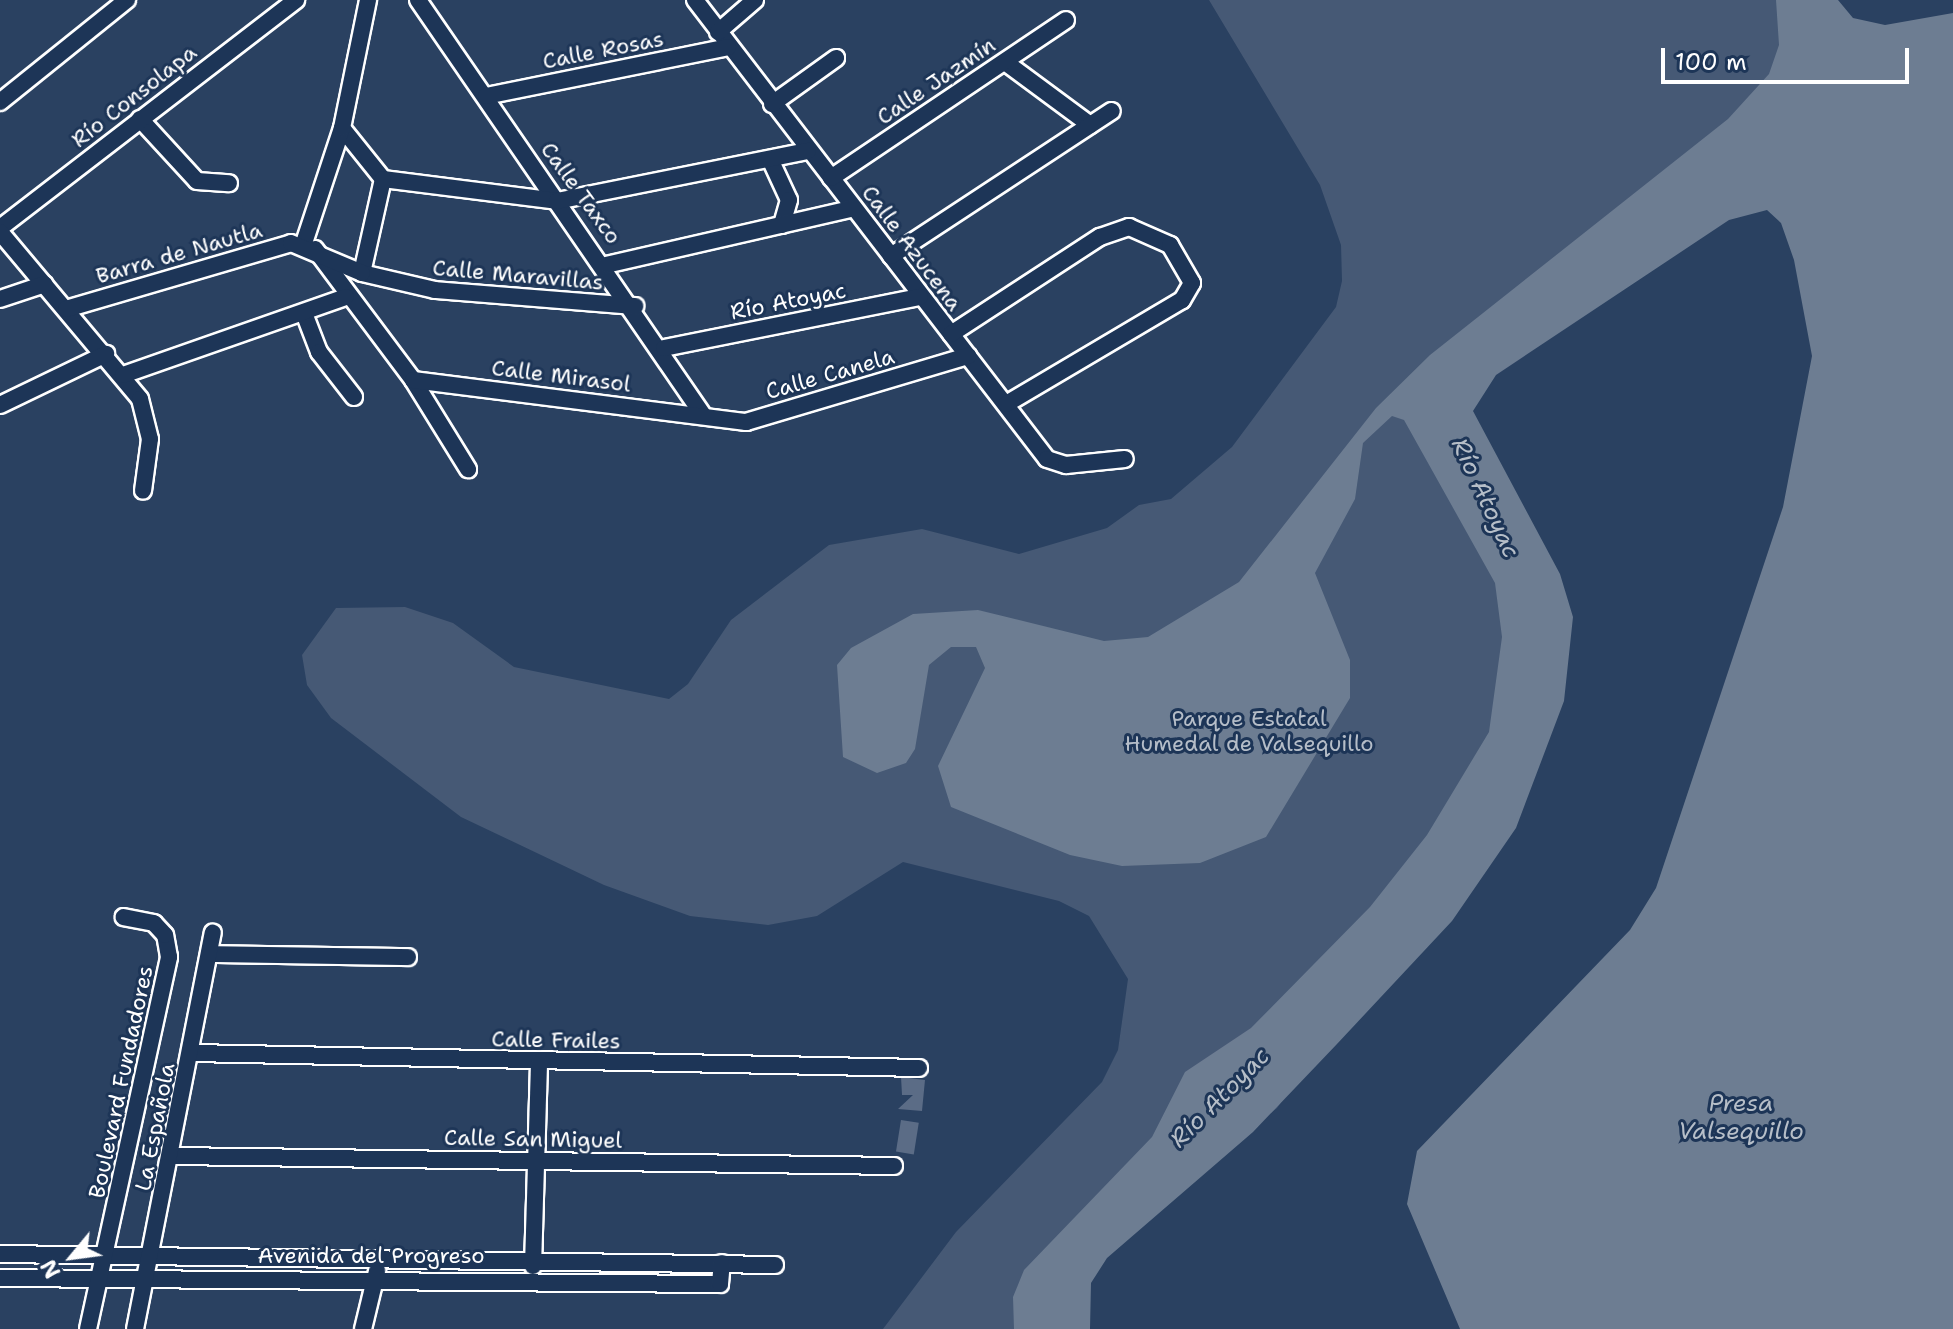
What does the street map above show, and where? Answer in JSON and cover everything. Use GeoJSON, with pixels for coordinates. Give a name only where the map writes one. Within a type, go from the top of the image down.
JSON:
{"type":"FeatureCollection","features":[{"type":"Feature","properties":{"kind":"street"},"geometry":{"type":"LineString","coordinates":[[0,102],[127,0]]}},
{"type":"Feature","properties":{"kind":"street","name":"Río Consolapa"},"geometry":{"type":"LineString","coordinates":[[0,230],[296,0]]}},
{"type":"Feature","properties":{"kind":"street"},"geometry":{"type":"LineString","coordinates":[[368,0],[342,128],[309,245],[346,297],[413,380],[468,469]]}},
{"type":"Feature","properties":{"kind":"street","name":"Calle Taxco"},"geometry":{"type":"LineString","coordinates":[[418,0],[557,201],[664,348],[703,415]]}},
{"type":"Feature","properties":{"kind":"street","name":"Calle Azucena"},"geometry":{"type":"LineString","coordinates":[[695,0],[920,297],[1055,463],[1125,459]]}},
{"type":"Feature","properties":{"kind":"street"},"geometry":{"type":"LineString","coordinates":[[718,32],[755,0]]}},
{"type":"Feature","properties":{"kind":"street","name":"Calle Jazmín"},"geometry":{"type":"LineString","coordinates":[[831,178],[1066,20]]}},
{"type":"Feature","properties":{"kind":"street","name":"Calle Rosas"},"geometry":{"type":"LineString","coordinates":[[486,96],[728,47]]}},
{"type":"Feature","properties":{"kind":"street"},"geometry":{"type":"LineString","coordinates":[[772,104],[836,58]]}},
{"type":"Feature","properties":{"kind":"street"},"geometry":{"type":"LineString","coordinates":[[1005,62],[1090,125]]}},
{"type":"Feature","properties":{"kind":"street"},"geometry":{"type":"LineString","coordinates":[[891,256],[1112,111]]}},
{"type":"Feature","properties":{"kind":"street"},"geometry":{"type":"LineString","coordinates":[[140,119],[197,181],[229,183]]}},
{"type":"Feature","properties":{"kind":"street"},"geometry":{"type":"LineString","coordinates":[[342,128],[383,179],[557,201],[808,151]]}},
{"type":"Feature","properties":{"kind":"street"},"geometry":{"type":"LineString","coordinates":[[770,159],[789,200],[782,225]]}},
{"type":"Feature","properties":{"kind":"street"},"geometry":{"type":"LineString","coordinates":[[362,273],[383,179]]}},
{"type":"Feature","properties":{"kind":"street"},"geometry":{"type":"LineString","coordinates":[[606,265],[854,208]]}},
{"type":"Feature","properties":{"kind":"street"},"geometry":{"type":"LineString","coordinates":[[951,334],[1100,237],[1129,227],[1170,245],[1190,292],[1006,404]]}},
{"type":"Feature","properties":{"kind":"street"},"geometry":{"type":"LineString","coordinates":[[0,230],[123,375],[147,419],[143,491]]}},
{"type":"Feature","properties":{"kind":"street","name":"Calle Maravillas"},"geometry":{"type":"LineString","coordinates":[[309,245],[362,273],[397,286],[635,306]]}},
{"type":"Feature","properties":{"kind":"street","name":"Barra de Nautla"},"geometry":{"type":"LineString","coordinates":[[66,309],[309,245]]}},
{"type":"Feature","properties":{"kind":"street"},"geometry":{"type":"LineString","coordinates":[[0,299],[45,284]]}},
{"type":"Feature","properties":{"kind":"street"},"geometry":{"type":"LineString","coordinates":[[123,375],[346,297]]}},
{"type":"Feature","properties":{"kind":"street","name":"Río Atoyac"},"geometry":{"type":"LineString","coordinates":[[664,348],[920,297]]}},
{"type":"Feature","properties":{"kind":"street"},"geometry":{"type":"LineString","coordinates":[[304,313],[319,352],[354,397]]}},
{"type":"Feature","properties":{"kind":"street"},"geometry":{"type":"LineString","coordinates":[[0,405],[106,354]]}},
{"type":"Feature","properties":{"kind":"street","name":"Calle Canela"},"geometry":{"type":"LineString","coordinates":[[703,415],[746,422],[968,356]]}},
{"type":"Feature","properties":{"kind":"street","name":"Calle Mirasol"},"geometry":{"type":"LineString","coordinates":[[413,380],[703,415]]}},
{"type":"Feature","properties":{"kind":"street","name":"Boulevard Fundadores"},"geometry":{"type":"LineString","coordinates":[[88,1329],[108,1258],[169,957],[165,935],[154,923],[124,917]]}},
{"type":"Feature","properties":{"kind":"street","name":"La Española"},"geometry":{"type":"LineString","coordinates":[[135,1329],[153,1258],[213,933]]}},
{"type":"Feature","properties":{"kind":"street"},"geometry":{"type":"LineString","coordinates":[[209,954],[408,957]]}},
{"type":"Feature","properties":{"kind":"street","name":"Calle Frailes"},"geometry":{"type":"LineString","coordinates":[[192,1053],[919,1068]]}},
{"type":"Feature","properties":{"kind":"street"},"geometry":{"type":"LineString","coordinates":[[530,1279],[535,1258],[539,1062]]}},
{"type":"Feature","properties":{"kind":"street","name":"Calle San Miguel"},"geometry":{"type":"LineString","coordinates":[[172,1156],[894,1166]]}},
{"type":"Feature","properties":{"kind":"street","name":"Avenida del Progreso"},"geometry":{"type":"LineString","coordinates":[[0,1254],[108,1258],[535,1258],[775,1265]]}},
{"type":"Feature","properties":{"kind":"street"},"geometry":{"type":"LineString","coordinates":[[363,1329],[381,1258]]}},
{"type":"Feature","properties":{"kind":"street","name":"Avenida del Progreso"},"geometry":{"type":"LineString","coordinates":[[0,1278],[530,1279],[720,1284],[722,1263]]}},
{"type":"Feature","properties":{"kind":"green space","name":"Parque Estatal Humedal de Valsequillo"},"geometry":{"type":"Polygon","coordinates":[[[1209,0],[1806,0],[1815,74],[1451,412],[1562,663],[1405,928],[1277,1108],[1071,1271],[1079,1329],[883,1329],[956,1232],[1102,1082],[1118,1050],[1128,979],[1089,916],[1059,901],[903,862],[817,916],[768,925],[690,916],[604,885],[461,817],[331,718],[307,685],[302,655],[336,608],[405,607],[453,623],[514,667],[669,699],[688,684],[731,620],[829,545],[922,529],[1019,554],[1107,528],[1139,505],[1171,499],[1232,447],[1336,307],[1342,281],[1341,245],[1320,185],[1209,0]]]}},
{"type":"Feature","properties":{"kind":"water","name":"Presa Valsequillo"},"geometry":{"type":"Polygon","coordinates":[[[1776,0],[1838,0],[1853,18],[1885,25],[1953,13],[1953,1329],[1460,1329],[1407,1204],[1417,1151],[1630,930],[1656,888],[1783,507],[1812,356],[1794,260],[1781,223],[1767,210],[1729,220],[1496,375],[1473,411],[1560,574],[1573,617],[1564,701],[1516,828],[1452,921],[1337,1044],[1253,1132],[1107,1258],[1091,1283],[1090,1329],[1014,1329],[1013,1297],[1024,1270],[1152,1137],[1185,1072],[1251,1028],[1370,907],[1427,835],[1489,732],[1502,637],[1495,583],[1404,420],[1392,416],[1363,443],[1355,499],[1315,573],[1350,660],[1350,698],[1266,837],[1200,863],[1122,866],[1070,855],[951,807],[938,766],[985,668],[976,647],[951,647],[929,665],[915,749],[906,763],[877,773],[843,757],[837,665],[851,648],[913,614],[978,610],[1104,641],[1148,637],[1239,582],[1376,408],[1430,355],[1728,119],[1769,74],[1779,45],[1776,0]]]}},
{"type":"Feature","properties":{"kind":"building"},"geometry":{"type":"Polygon","coordinates":[[[901,1077],[925,1080],[922,1111],[898,1109],[913,1095],[902,1095],[901,1077]]]}},
{"type":"Feature","properties":{"kind":"building"},"geometry":{"type":"Polygon","coordinates":[[[901,1120],[919,1123],[914,1154],[896,1152],[901,1120]]]}}]}
